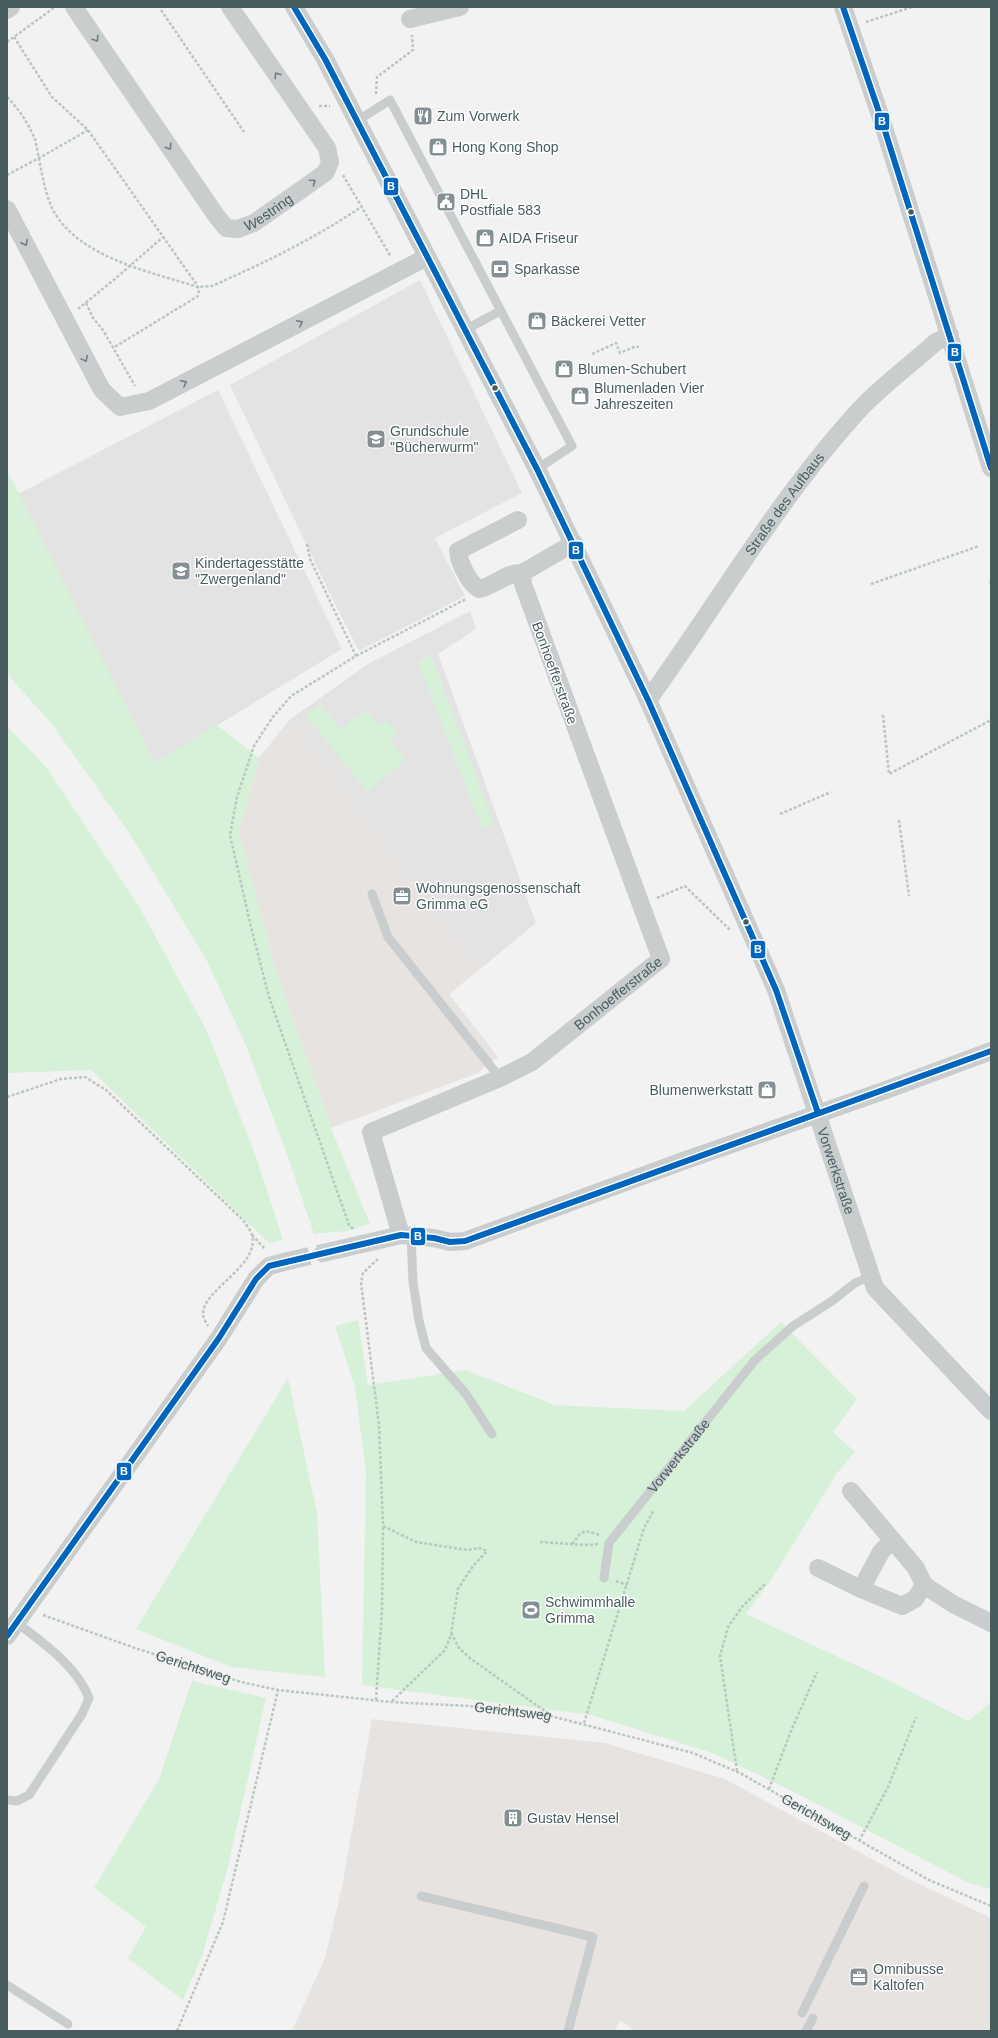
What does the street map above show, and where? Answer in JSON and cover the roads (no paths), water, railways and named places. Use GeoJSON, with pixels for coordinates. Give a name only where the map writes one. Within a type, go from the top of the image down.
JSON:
{"type":"FeatureCollection","features":[{"type":"Feature","properties":{"kind":"street"},"geometry":{"type":"LineString","coordinates":[[7,10],[11,7]]}},
{"type":"Feature","properties":{"kind":"street","name":"Westring"},"geometry":{"type":"LineString","coordinates":[[74,7],[226,228],[238,229],[254,223],[326,172],[330,162],[327,148],[230,7]]}},
{"type":"Feature","properties":{"kind":"street","name":"Vorwerkstraße"},"geometry":{"type":"LineString","coordinates":[[294,7],[309,29],[354,114],[537,468],[648,700],[776,990],[818,1113],[870,1276],[876,1288],[884,1298],[991,1411]]}},
{"type":"Feature","properties":{"kind":"street"},"geometry":{"type":"LineString","coordinates":[[410,19],[460,7]]}},
{"type":"Feature","properties":{"kind":"street"},"geometry":{"type":"LineString","coordinates":[[843,7],[950,335],[991,468]]}},
{"type":"Feature","properties":{"kind":"street"},"geometry":{"type":"LineString","coordinates":[[7,209],[102,390],[120,407],[144,402],[427,257]]}},
{"type":"Feature","properties":{"kind":"street","name":"Straße des Aufbaus"},"geometry":{"type":"LineString","coordinates":[[648,700],[750,551],[827,448],[862,407],[936,342],[950,335]]}},
{"type":"Feature","properties":{"kind":"street"},"geometry":{"type":"LineString","coordinates":[[518,520],[458,551],[459,557],[473,585],[479,589],[516,572],[522,573],[574,544]]}},
{"type":"Feature","properties":{"kind":"street","name":"Bonhoefferstraße"},"geometry":{"type":"LineString","coordinates":[[406,1235],[371,1132],[500,1078],[532,1062],[661,959],[523,584],[522,573]]}},
{"type":"Feature","properties":{"kind":"street"},"geometry":{"type":"LineString","coordinates":[[323,1253],[406,1235],[450,1242],[465,1242],[683,1160],[991,1051]]}},
{"type":"Feature","properties":{"kind":"street"},"geometry":{"type":"LineString","coordinates":[[14,1619],[218,1338],[263,1272],[276,1263],[292,1260]]}},
{"type":"Feature","properties":{"kind":"street"},"geometry":{"type":"LineString","coordinates":[[851,1491],[916,1568],[924,1585],[953,1604],[991,1623]]}},
{"type":"Feature","properties":{"kind":"street"},"geometry":{"type":"LineString","coordinates":[[861,1589],[881,1552],[892,1540]]}},
{"type":"Feature","properties":{"kind":"street"},"geometry":{"type":"LineString","coordinates":[[818,1568],[861,1589],[902,1606],[915,1599],[924,1585]]}},
{"type":"Feature","properties":{"kind":"lane"},"geometry":{"type":"LineString","coordinates":[[354,114],[381,105],[390,100],[572,446],[537,468]]}},
{"type":"Feature","properties":{"kind":"lane"},"geometry":{"type":"LineString","coordinates":[[465,330],[500,311]]}},
{"type":"Feature","properties":{"kind":"lane"},"geometry":{"type":"LineString","coordinates":[[372,894],[388,937],[500,1078]]}},
{"type":"Feature","properties":{"kind":"lane"},"geometry":{"type":"LineString","coordinates":[[406,1235],[419,1321],[426,1348],[466,1394],[492,1434]]}},
{"type":"Feature","properties":{"kind":"lane","name":"Vorwerkstraße"},"geometry":{"type":"LineString","coordinates":[[604,1578],[609,1543],[611,1540],[755,1360],[793,1326],[832,1301],[855,1283],[870,1276]]}},
{"type":"Feature","properties":{"kind":"lane"},"geometry":{"type":"LineString","coordinates":[[7,1800],[17,1801],[29,1795],[88,1705],[89,1698],[85,1688],[59,1658],[14,1619]]}},
{"type":"Feature","properties":{"kind":"lane"},"geometry":{"type":"LineString","coordinates":[[802,2013],[864,1886]]}},
{"type":"Feature","properties":{"kind":"lane"},"geometry":{"type":"LineString","coordinates":[[421,1896],[593,1937],[568,2031]]}},
{"type":"Feature","properties":{"kind":"lane"},"geometry":{"type":"LineString","coordinates":[[7,1985],[68,2024]]}},
{"type":"Feature","properties":{"kind":"lane"},"geometry":{"type":"LineString","coordinates":[[806,2031],[813,2018]]}},
{"type":"Feature","properties":{"kind":"tunnel"},"geometry":{"type":"LineString","coordinates":[[292,1260],[323,1253]]}},
{"type":"Feature","properties":{"kind":"place","name":"Zum Vorwerk"},"geometry":{"type":"Point","coordinates":[423,116]}},
{"type":"Feature","properties":{"kind":"place","name":"Hong Kong Shop"},"geometry":{"type":"Point","coordinates":[438,147]}},
{"type":"Feature","properties":{"kind":"place","name":"DHL Postfiale 583"},"geometry":{"type":"Point","coordinates":[446,202]}},
{"type":"Feature","properties":{"kind":"place","name":"AIDA Friseur"},"geometry":{"type":"Point","coordinates":[485,238]}},
{"type":"Feature","properties":{"kind":"place","name":"Sparkasse"},"geometry":{"type":"Point","coordinates":[500,269]}},
{"type":"Feature","properties":{"kind":"place","name":"Bäckerei Vetter"},"geometry":{"type":"Point","coordinates":[537,321]}},
{"type":"Feature","properties":{"kind":"place","name":"Blumen-Schubert"},"geometry":{"type":"Point","coordinates":[564,369]}},
{"type":"Feature","properties":{"kind":"place","name":"Blumenladen Vier Jahreszeiten"},"geometry":{"type":"Point","coordinates":[580,396]}},
{"type":"Feature","properties":{"kind":"place","name":"Grundschule \"Bücherwurm\""},"geometry":{"type":"Point","coordinates":[376,439]}},
{"type":"Feature","properties":{"kind":"place","name":"Kindertagesstätte \"Zwergenland\""},"geometry":{"type":"Point","coordinates":[181,571]}},
{"type":"Feature","properties":{"kind":"place","name":"Wohnungsgenossenschaft Grimma eG"},"geometry":{"type":"Point","coordinates":[402,896]}},
{"type":"Feature","properties":{"kind":"place","name":"Blumenwerkstatt"},"geometry":{"type":"Point","coordinates":[767,1090]}},
{"type":"Feature","properties":{"kind":"place","name":"Schwimmhalle Grimma"},"geometry":{"type":"Point","coordinates":[531,1610]}},
{"type":"Feature","properties":{"kind":"place","name":"Gustav Hensel"},"geometry":{"type":"Point","coordinates":[513,1818]}},
{"type":"Feature","properties":{"kind":"place","name":"Omnibusse Kaltofen"},"geometry":{"type":"Point","coordinates":[859,1977]}}]}
